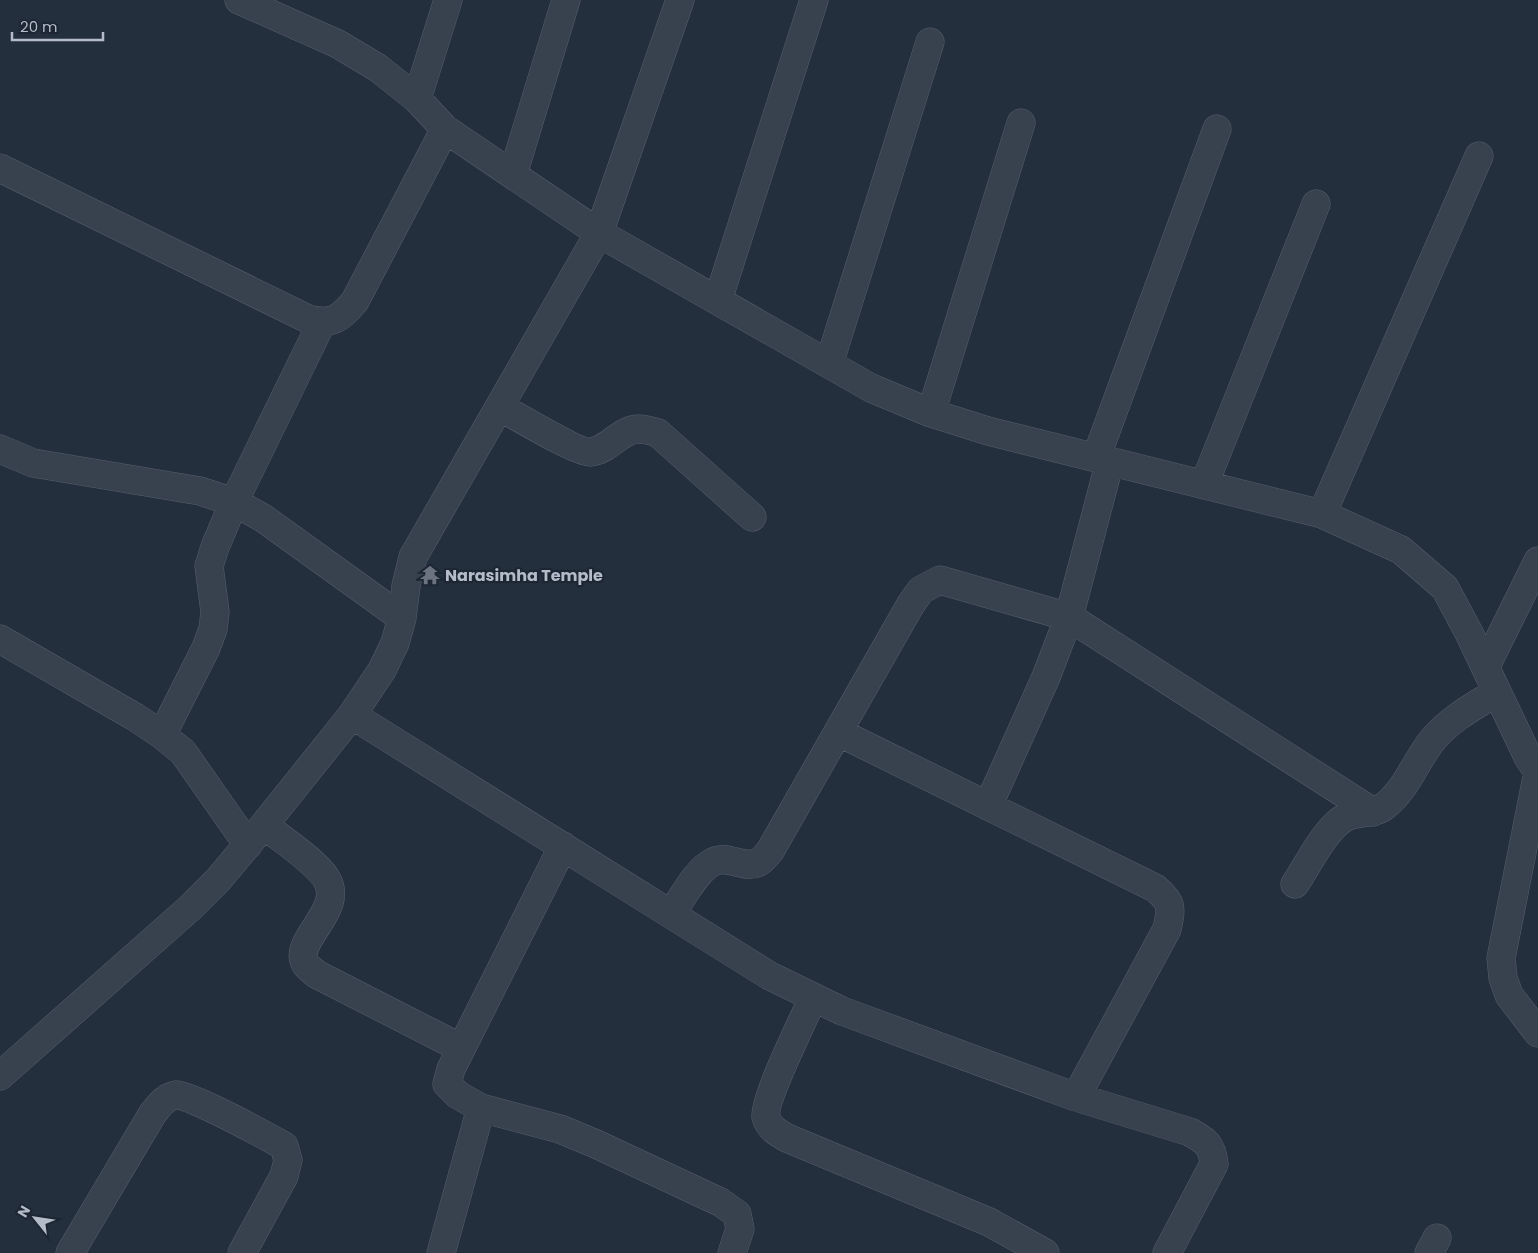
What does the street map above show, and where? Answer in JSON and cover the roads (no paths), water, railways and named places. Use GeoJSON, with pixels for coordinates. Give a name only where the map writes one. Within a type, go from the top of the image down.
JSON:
{"type":"FeatureCollection","features":[{"type":"Feature","properties":{"kind":"street"},"geometry":{"type":"LineString","coordinates":[[239,0],[338,44],[378,68],[417,99],[445,128],[599,233],[871,388],[931,414],[988,431],[1322,514],[1401,550],[1445,588],[1486,666],[1528,757],[1538,772],[1501,958],[1503,978],[1509,995],[1538,1032]]}},
{"type":"Feature","properties":{"kind":"street"},"geometry":{"type":"LineString","coordinates":[[417,99],[448,0]]}},
{"type":"Feature","properties":{"kind":"street"},"geometry":{"type":"LineString","coordinates":[[513,174],[566,0]]}},
{"type":"Feature","properties":{"kind":"street"},"geometry":{"type":"LineString","coordinates":[[1,1072],[191,907],[218,880],[352,715],[382,670],[394,643],[402,618],[406,586],[413,557],[599,233],[680,0]]}},
{"type":"Feature","properties":{"kind":"street"},"geometry":{"type":"LineString","coordinates":[[718,300],[814,0]]}},
{"type":"Feature","properties":{"kind":"street"},"geometry":{"type":"LineString","coordinates":[[829,364],[930,42]]}},
{"type":"Feature","properties":{"kind":"street"},"geometry":{"type":"LineString","coordinates":[[931,414],[1021,123]]}},
{"type":"Feature","properties":{"kind":"street"},"geometry":{"type":"LineString","coordinates":[[2,174],[308,319],[322,322],[342,316],[355,301],[445,128]]}},
{"type":"Feature","properties":{"kind":"street"},"geometry":{"type":"LineString","coordinates":[[988,806],[1046,677],[1068,617],[1103,459],[1217,129]]}},
{"type":"Feature","properties":{"kind":"street"},"geometry":{"type":"LineString","coordinates":[[1322,514],[1479,156]]}},
{"type":"Feature","properties":{"kind":"street"},"geometry":{"type":"LineString","coordinates":[[1204,485],[1316,204]]}},
{"type":"Feature","properties":{"kind":"street"},"geometry":{"type":"LineString","coordinates":[[162,735],[206,648],[213,629],[215,612],[209,566],[214,547],[322,322]]}},
{"type":"Feature","properties":{"kind":"street"},"geometry":{"type":"LineString","coordinates":[[500,407],[588,452],[605,448],[625,432],[640,429],[658,433],[752,517]]}},
{"type":"Feature","properties":{"kind":"street"},"geometry":{"type":"LineString","coordinates":[[0,449],[33,463],[200,490],[234,502],[263,518],[402,618]]}},
{"type":"Feature","properties":{"kind":"street"},"geometry":{"type":"LineString","coordinates":[[1486,666],[1538,561]]}},
{"type":"Feature","properties":{"kind":"street"},"geometry":{"type":"LineString","coordinates":[[671,914],[700,873],[712,862],[723,859],[748,864],[759,862],[770,850],[911,604],[921,590],[940,580],[1068,617],[1373,812]]}},
{"type":"Feature","properties":{"kind":"street"},"geometry":{"type":"LineString","coordinates":[[0,639],[162,735],[183,752],[256,835],[310,861],[326,878],[331,891],[330,905],[306,944],[303,954],[306,965],[316,974],[461,1048]]}},
{"type":"Feature","properties":{"kind":"street"},"geometry":{"type":"LineString","coordinates":[[1295,884],[1326,837],[1338,823],[1348,817],[1373,812],[1385,807],[1397,795],[1431,742],[1445,726],[1497,692]]}},
{"type":"Feature","properties":{"kind":"street"},"geometry":{"type":"LineString","coordinates":[[352,715],[770,976],[813,998],[842,1011],[1076,1097],[1190,1132],[1204,1140],[1212,1152],[1214,1164],[1167,1253]]}},
{"type":"Feature","properties":{"kind":"street"},"geometry":{"type":"LineString","coordinates":[[838,732],[1155,888],[1166,897],[1171,910],[1167,928],[1076,1097]]}},
{"type":"Feature","properties":{"kind":"street"},"geometry":{"type":"LineString","coordinates":[[563,846],[461,1048],[451,1069],[447,1084],[458,1095],[481,1108],[560,1129],[720,1202],[737,1214],[740,1229],[732,1253]]}},
{"type":"Feature","properties":{"kind":"street"},"geometry":{"type":"LineString","coordinates":[[813,998],[770,1094],[766,1116],[771,1128],[787,1138],[989,1222],[1045,1253]]}},
{"type":"Feature","properties":{"kind":"street"},"geometry":{"type":"LineString","coordinates":[[70,1253],[152,1113],[166,1098],[178,1095],[197,1101],[284,1146],[288,1160],[284,1176],[242,1253]]}},
{"type":"Feature","properties":{"kind":"street"},"geometry":{"type":"LineString","coordinates":[[441,1253],[481,1108]]}},
{"type":"Feature","properties":{"kind":"place","name":"Narasimha Temple"},"geometry":{"type":"Point","coordinates":[430,575]}}]}
